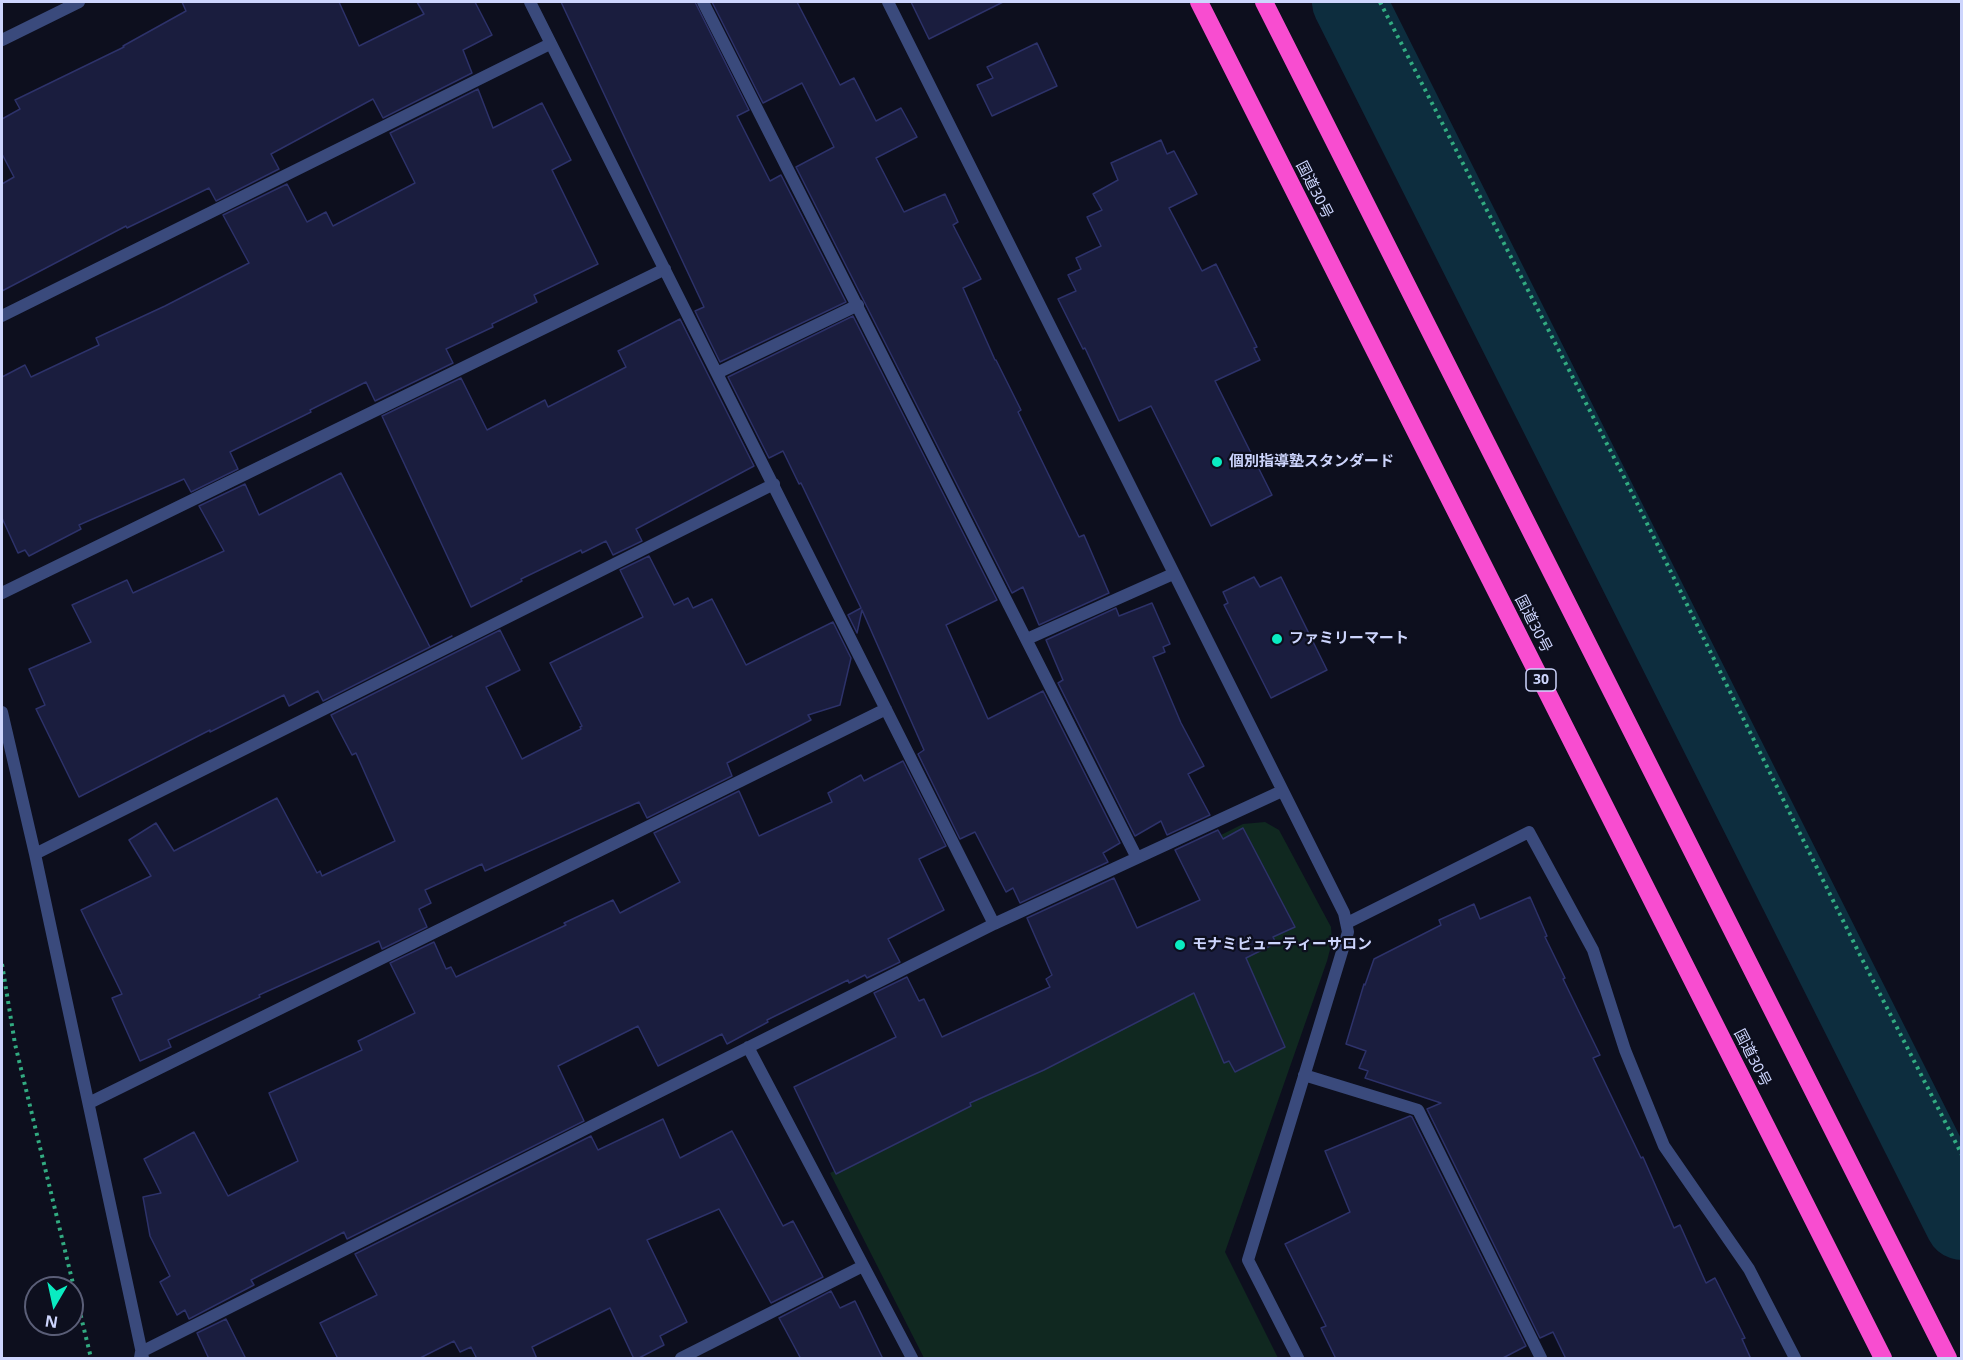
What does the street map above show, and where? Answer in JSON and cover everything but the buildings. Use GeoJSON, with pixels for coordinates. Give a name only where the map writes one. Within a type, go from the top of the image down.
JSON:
{"type":"FeatureCollection","features":[{"type":"Feature","properties":{"kind":"highway","name":"国道30号"},"geometry":{"type":"LineString","coordinates":[[1199,2],[1884,1359]]}},
{"type":"Feature","properties":{"kind":"highway"},"geometry":{"type":"LineString","coordinates":[[1264,2],[1948,1359]]}},
{"type":"Feature","properties":{"kind":"street"},"geometry":{"type":"LineString","coordinates":[[2,40],[79,2]]}},
{"type":"Feature","properties":{"kind":"street"},"geometry":{"type":"LineString","coordinates":[[530,2],[994,924]]}},
{"type":"Feature","properties":{"kind":"street"},"geometry":{"type":"LineString","coordinates":[[704,2],[1137,858]]}},
{"type":"Feature","properties":{"kind":"street"},"geometry":{"type":"LineString","coordinates":[[888,2],[1344,913],[1348,932],[1248,1260],[1298,1359]]}},
{"type":"Feature","properties":{"kind":"street"},"geometry":{"type":"LineString","coordinates":[[2,316],[550,44]]}},
{"type":"Feature","properties":{"kind":"street"},"geometry":{"type":"LineString","coordinates":[[2,592],[665,269]]}},
{"type":"Feature","properties":{"kind":"street"},"geometry":{"type":"LineString","coordinates":[[717,373],[858,306]]}},
{"type":"Feature","properties":{"kind":"street"},"geometry":{"type":"LineString","coordinates":[[36,854],[774,484]]}},
{"type":"Feature","properties":{"kind":"street"},"geometry":{"type":"LineString","coordinates":[[1027,639],[1173,574]]}},
{"type":"Feature","properties":{"kind":"street"},"geometry":{"type":"LineString","coordinates":[[89,1103],[886,709]]}},
{"type":"Feature","properties":{"kind":"street"},"geometry":{"type":"LineString","coordinates":[[2,712],[36,854],[141,1356],[994,924],[1282,791]]}},
{"type":"Feature","properties":{"kind":"street"},"geometry":{"type":"LineString","coordinates":[[1347,923],[1529,832],[1593,950],[1625,1050],[1664,1146],[1749,1269],[1795,1359]]}},
{"type":"Feature","properties":{"kind":"street"},"geometry":{"type":"LineString","coordinates":[[748,1047],[912,1359]]}},
{"type":"Feature","properties":{"kind":"street"},"geometry":{"type":"LineString","coordinates":[[1304,1075],[1418,1110],[1542,1359]]}},
{"type":"Feature","properties":{"kind":"street"},"geometry":{"type":"LineString","coordinates":[[681,1359],[863,1266]]}},
{"type":"Feature","properties":{"kind":"path"},"geometry":{"type":"LineString","coordinates":[[1380,2],[1626,482],[1859,953],[1962,1155]]}},
{"type":"Feature","properties":{"kind":"path"},"geometry":{"type":"LineString","coordinates":[[2,964],[15,1044],[91,1359]]}},
{"type":"Feature","properties":{"kind":"green space"},"geometry":{"type":"Polygon","coordinates":[[[1265,822],[1279,830],[1331,927],[1332,942],[1225,1252],[1278,1358],[924,1358],[830,1173],[1249,966],[1189,851],[1243,824],[1265,822]]]}},
{"type":"Feature","properties":{"kind":"waterway"},"geometry":{"type":"LineString","coordinates":[[1349,2],[1962,1223]]}},
{"type":"Feature","properties":{"kind":"place","name":"個別指導塾スタンダード"},"geometry":{"type":"Point","coordinates":[1217,462]}},
{"type":"Feature","properties":{"kind":"place","name":"ファミリーマート"},"geometry":{"type":"Point","coordinates":[1277,639]}},
{"type":"Feature","properties":{"kind":"place","name":"モナミビューティーサロン"},"geometry":{"type":"Point","coordinates":[1180,945]}}]}
